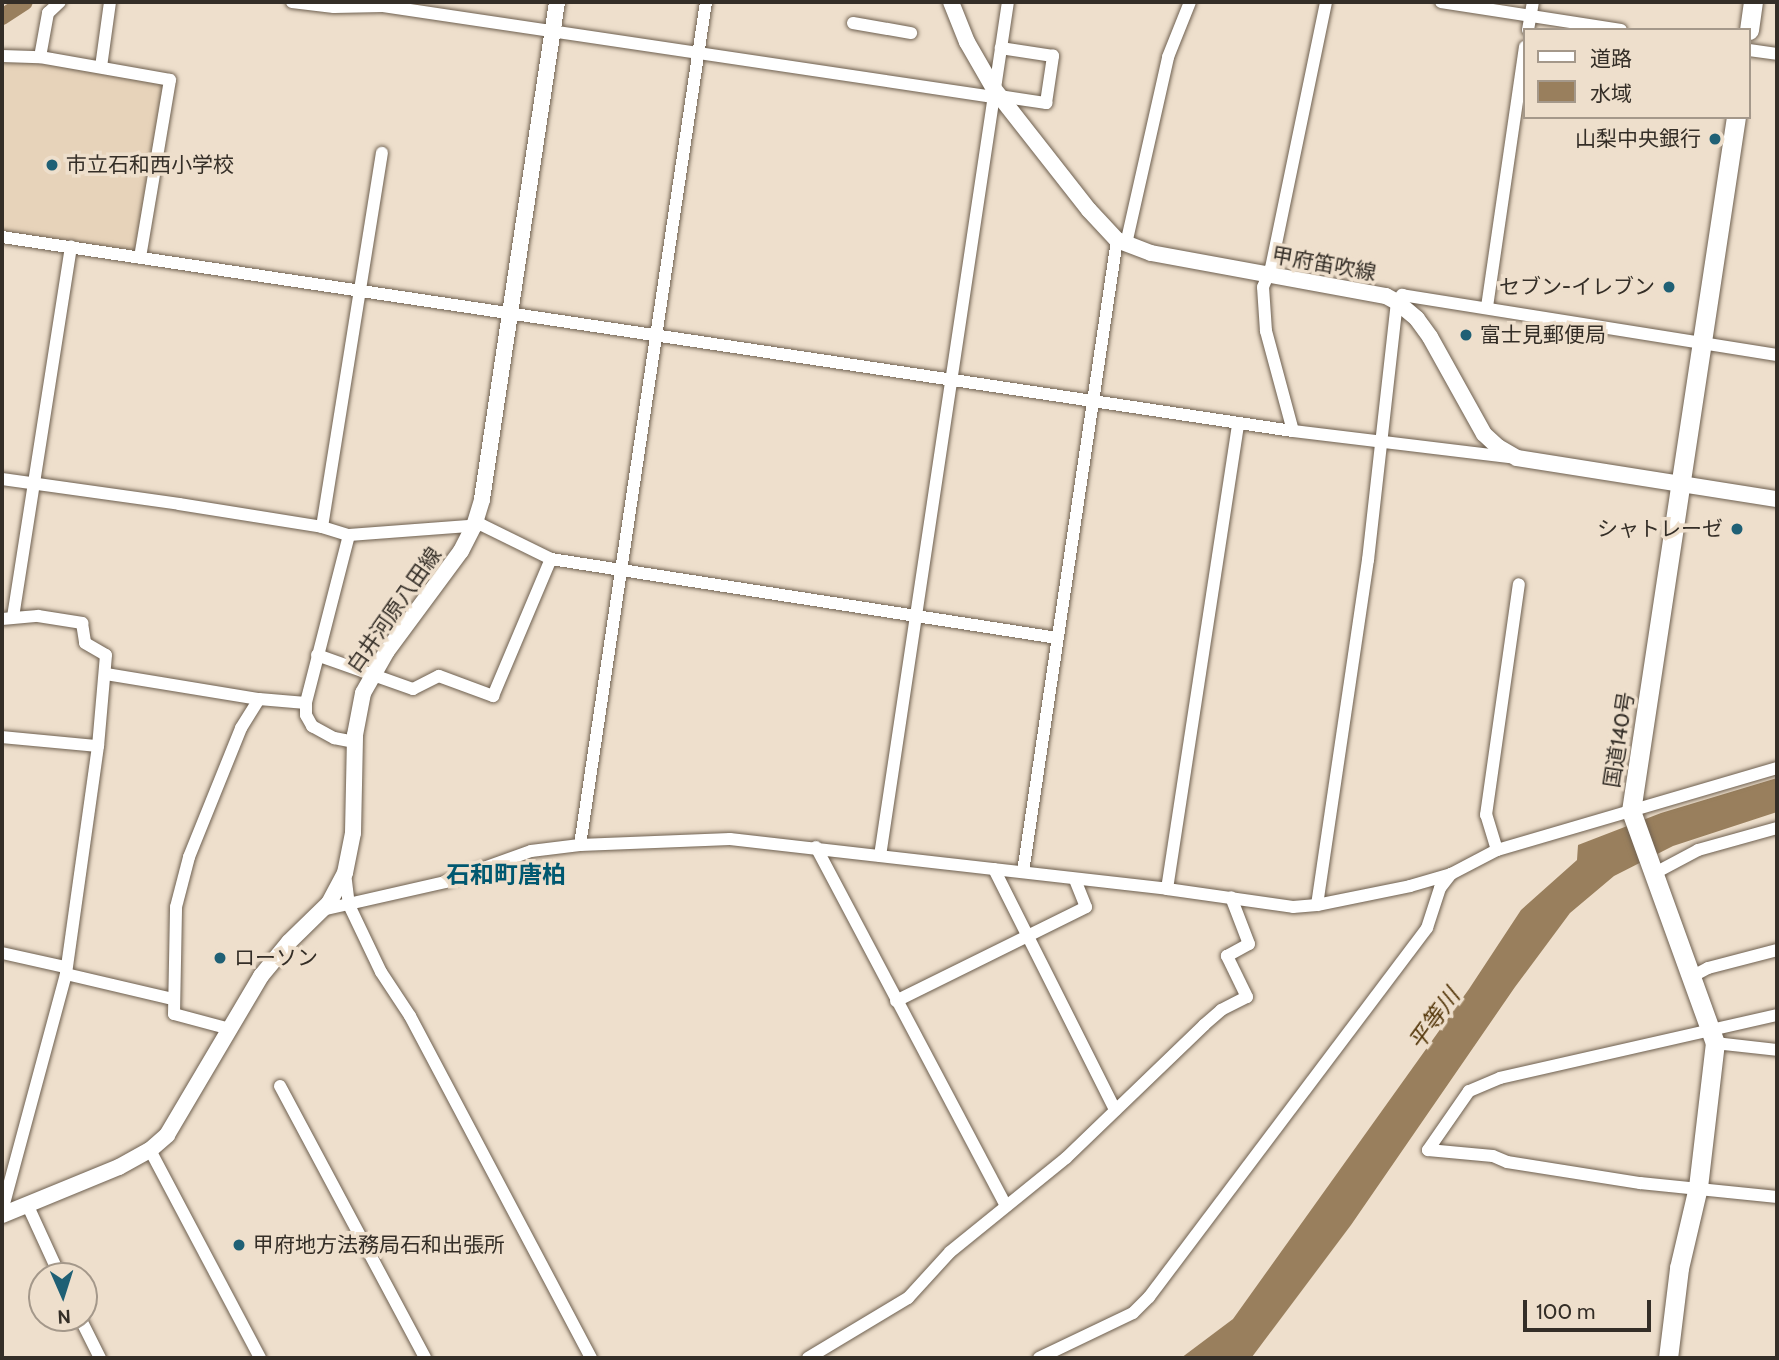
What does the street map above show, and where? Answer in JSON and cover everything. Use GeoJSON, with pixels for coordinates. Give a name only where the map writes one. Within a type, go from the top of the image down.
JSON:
{"type":"FeatureCollection","features":[{"type":"Feature","properties":{"kind":"highway"},"geometry":{"type":"LineString","coordinates":[[1749,28],[1753,2]]}},
{"type":"Feature","properties":{"kind":"highway","name":"国道140号"},"geometry":{"type":"LineString","coordinates":[[1668,1358],[1679,1268],[1698,1187],[1714,1037],[1632,813],[1736,119]]}},
{"type":"Feature","properties":{"kind":"main road","name":"白井河原八田線"},"geometry":{"type":"LineString","coordinates":[[2,1213],[119,1167],[150,1150],[178,1121],[271,962],[322,910],[345,873],[354,833],[355,742],[360,702],[372,674],[447,572],[474,526],[482,499],[557,2]]}},
{"type":"Feature","properties":{"kind":"main road","name":"甲府笛吹線"},"geometry":{"type":"LineString","coordinates":[[951,2],[967,42],[995,94],[1089,210],[1122,242],[1151,253],[1385,296],[1397,302],[1418,319],[1430,337],[1484,434],[1498,447],[1517,458],[1777,499]]}},
{"type":"Feature","properties":{"kind":"street"},"geometry":{"type":"LineString","coordinates":[[40,57],[48,13],[60,2]]}},
{"type":"Feature","properties":{"kind":"street"},"geometry":{"type":"LineString","coordinates":[[101,67],[110,2]]}},
{"type":"Feature","properties":{"kind":"street"},"geometry":{"type":"LineString","coordinates":[[292,2],[334,7],[383,6],[1046,103],[1054,56],[1001,48]]}},
{"type":"Feature","properties":{"kind":"street"},"geometry":{"type":"LineString","coordinates":[[580,845],[706,2]]}},
{"type":"Feature","properties":{"kind":"street"},"geometry":{"type":"LineString","coordinates":[[880,856],[1008,2]]}},
{"type":"Feature","properties":{"kind":"street"},"geometry":{"type":"LineString","coordinates":[[1023,872],[1093,399],[1122,242],[1168,57],[1190,2]]}},
{"type":"Feature","properties":{"kind":"street"},"geometry":{"type":"LineString","coordinates":[[1293,431],[1266,331],[1263,287],[1270,268],[1325,2]]}},
{"type":"Feature","properties":{"kind":"street"},"geometry":{"type":"LineString","coordinates":[[1441,2],[1608,28]]}},
{"type":"Feature","properties":{"kind":"street"},"geometry":{"type":"LineString","coordinates":[[1528,28],[1533,2]]}},
{"type":"Feature","properties":{"kind":"street"},"geometry":{"type":"LineString","coordinates":[[853,23],[911,33]]}},
{"type":"Feature","properties":{"kind":"street"},"geometry":{"type":"LineString","coordinates":[[1751,50],[1777,54]]}},
{"type":"Feature","properties":{"kind":"street"},"geometry":{"type":"LineString","coordinates":[[1487,306],[1524,54]]}},
{"type":"Feature","properties":{"kind":"street"},"geometry":{"type":"LineString","coordinates":[[2,56],[40,57],[170,80],[140,257]]}},
{"type":"Feature","properties":{"kind":"street"},"geometry":{"type":"LineString","coordinates":[[323,527],[382,153]]}},
{"type":"Feature","properties":{"kind":"street"},"geometry":{"type":"LineString","coordinates":[[2,237],[1093,399],[1238,423],[1517,458]]}},
{"type":"Feature","properties":{"kind":"street"},"geometry":{"type":"LineString","coordinates":[[2,1213],[66,971],[106,674],[106,654],[85,643],[82,623],[38,616],[8,618],[36,484],[71,247]]}},
{"type":"Feature","properties":{"kind":"street"},"geometry":{"type":"LineString","coordinates":[[1317,905],[1368,560],[1397,302],[1402,295],[1487,306],[1777,355]]}},
{"type":"Feature","properties":{"kind":"street"},"geometry":{"type":"LineString","coordinates":[[1167,888],[1238,423]]}},
{"type":"Feature","properties":{"kind":"street"},"geometry":{"type":"LineString","coordinates":[[2,479],[323,527],[349,536],[482,525],[551,559],[1057,638]]}},
{"type":"Feature","properties":{"kind":"street"},"geometry":{"type":"LineString","coordinates":[[349,536],[317,655],[306,703],[306,715],[312,726],[334,738],[355,742]]}},
{"type":"Feature","properties":{"kind":"street"},"geometry":{"type":"LineString","coordinates":[[317,655],[413,689],[439,676],[493,696],[551,559]]}},
{"type":"Feature","properties":{"kind":"street"},"geometry":{"type":"LineString","coordinates":[[1497,850],[1486,815],[1519,584]]}},
{"type":"Feature","properties":{"kind":"street"},"geometry":{"type":"LineString","coordinates":[[106,674],[259,699],[306,703]]}},
{"type":"Feature","properties":{"kind":"street"},"geometry":{"type":"LineString","coordinates":[[230,1029],[174,1014],[177,907],[189,857],[241,728],[259,699]]}},
{"type":"Feature","properties":{"kind":"street"},"geometry":{"type":"LineString","coordinates":[[2,737],[98,746]]}},
{"type":"Feature","properties":{"kind":"street"},"geometry":{"type":"LineString","coordinates":[[322,910],[445,882],[531,851],[580,845],[730,839],[1075,880],[1167,888],[1293,907],[1317,905],[1410,886],[1451,874],[1497,850],[1632,813],[1777,768]]}},
{"type":"Feature","properties":{"kind":"street"},"geometry":{"type":"LineString","coordinates":[[1655,871],[1699,850],[1777,828]]}},
{"type":"Feature","properties":{"kind":"street"},"geometry":{"type":"LineString","coordinates":[[816,848],[1006,1206]]}},
{"type":"Feature","properties":{"kind":"street"},"geometry":{"type":"LineString","coordinates":[[993,869],[1115,1110]]}},
{"type":"Feature","properties":{"kind":"street"},"geometry":{"type":"LineString","coordinates":[[345,873],[349,905],[381,972],[410,1016],[591,1358]]}},
{"type":"Feature","properties":{"kind":"street"},"geometry":{"type":"LineString","coordinates":[[1039,1358],[1133,1313],[1149,1297],[1427,928],[1440,888],[1451,874]]}},
{"type":"Feature","properties":{"kind":"street"},"geometry":{"type":"LineString","coordinates":[[896,1001],[1086,907],[1075,880]]}},
{"type":"Feature","properties":{"kind":"street"},"geometry":{"type":"LineString","coordinates":[[808,1358],[900,1304],[919,1288],[950,1252],[1066,1158],[1221,1010],[1247,997],[1227,956],[1249,944],[1231,897]]}},
{"type":"Feature","properties":{"kind":"street"},"geometry":{"type":"LineString","coordinates":[[1693,976],[1708,968],[1777,950]]}},
{"type":"Feature","properties":{"kind":"street"},"geometry":{"type":"LineString","coordinates":[[2,953],[173,999]]}},
{"type":"Feature","properties":{"kind":"street"},"geometry":{"type":"LineString","coordinates":[[1777,1015],[1714,1037],[1612,1050],[1500,1078],[1469,1091],[1428,1150],[1493,1156],[1507,1163],[1640,1183],[1777,1197]]}},
{"type":"Feature","properties":{"kind":"street"},"geometry":{"type":"LineString","coordinates":[[1714,1037],[1777,1050]]}},
{"type":"Feature","properties":{"kind":"street"},"geometry":{"type":"LineString","coordinates":[[280,1086],[425,1358]]}},
{"type":"Feature","properties":{"kind":"street"},"geometry":{"type":"LineString","coordinates":[[150,1150],[260,1358]]}},
{"type":"Feature","properties":{"kind":"street"},"geometry":{"type":"LineString","coordinates":[[27,1204],[54,1262]]}},
{"type":"Feature","properties":{"kind":"street"},"geometry":{"type":"LineString","coordinates":[[87,1332],[100,1358]]}},
{"type":"Feature","properties":{"kind":"shaded area"},"geometry":{"type":"Polygon","coordinates":[[[10,59],[161,83],[165,88],[138,250],[133,253],[2,233],[2,63],[10,59]]]}},
{"type":"Feature","properties":{"kind":"water"},"geometry":{"type":"Polygon","coordinates":[[[1777,778],[1777,812],[1673,846],[1614,876],[1570,913],[1515,987],[1351,1225],[1252,1357],[1181,1358],[1233,1319],[1469,989],[1521,910],[1577,860],[1578,845],[1661,813],[1777,778]]]}},
{"type":"Feature","properties":{"kind":"waterway"},"geometry":{"type":"LineString","coordinates":[[2,17],[25,2]]}},
{"type":"Feature","properties":{"kind":"place","name":"山梨中央銀行"},"geometry":{"type":"Point","coordinates":[1715,139]}},
{"type":"Feature","properties":{"kind":"place","name":"市立石和西小学校"},"geometry":{"type":"Point","coordinates":[52,165]}},
{"type":"Feature","properties":{"kind":"place","name":"セブン-イレブン"},"geometry":{"type":"Point","coordinates":[1669,287]}},
{"type":"Feature","properties":{"kind":"place","name":"富士見郵便局"},"geometry":{"type":"Point","coordinates":[1466,335]}},
{"type":"Feature","properties":{"kind":"place","name":"シャトレーゼ"},"geometry":{"type":"Point","coordinates":[1737,529]}},
{"type":"Feature","properties":{"kind":"place","name":"ローソン"},"geometry":{"type":"Point","coordinates":[220,958]}},
{"type":"Feature","properties":{"kind":"place","name":"甲府地方法務局石和出張所"},"geometry":{"type":"Point","coordinates":[239,1245]}},
{"type":"Feature","properties":{"kind":"district","name":"石和町唐柏"},"geometry":{"type":"Point","coordinates":[506,875]}},
{"type":"Feature","properties":{"kind":"water label","name":"平等川"},"geometry":{"type":"Point","coordinates":[1434,1019]}}]}
